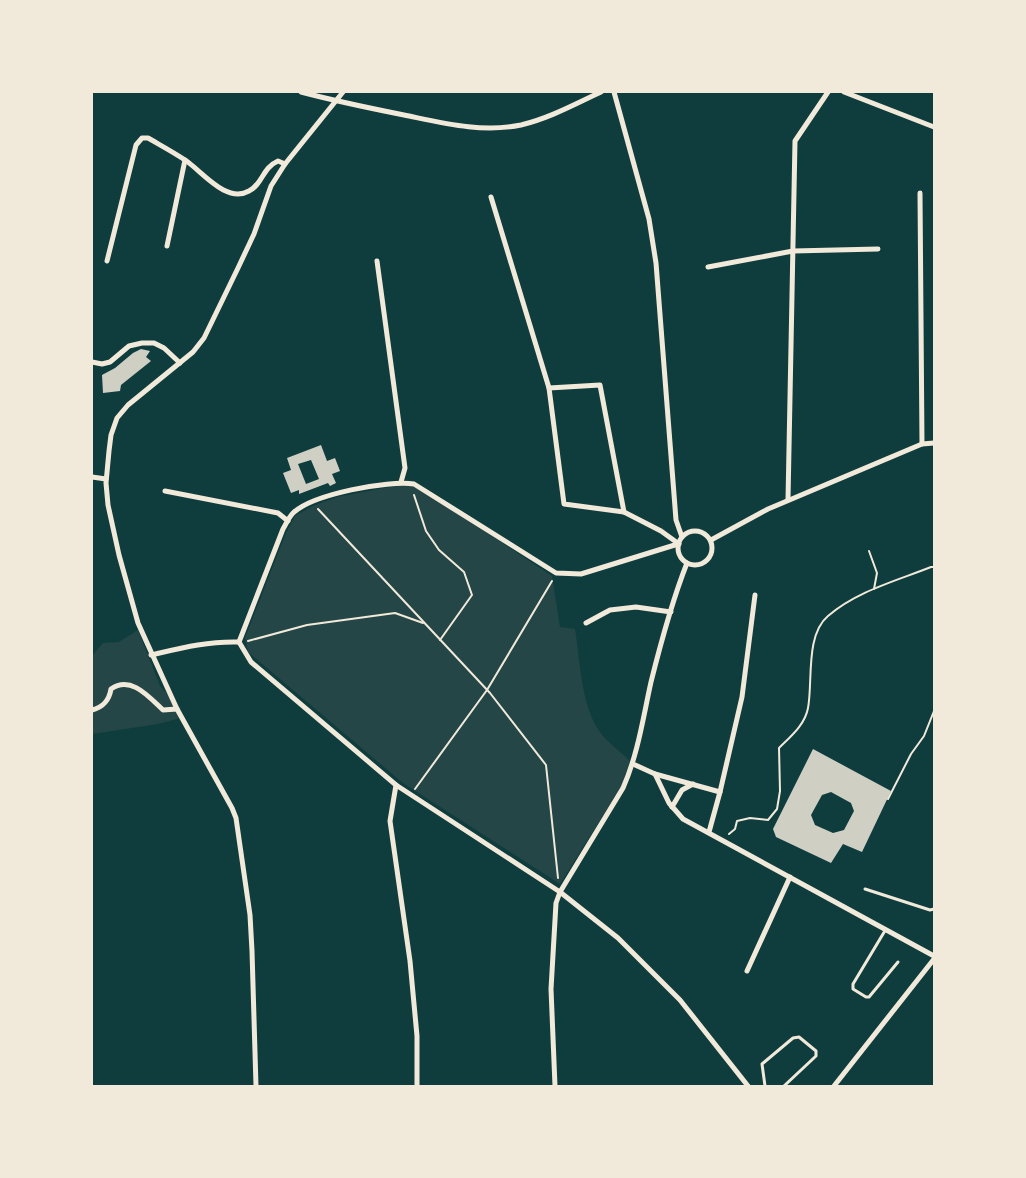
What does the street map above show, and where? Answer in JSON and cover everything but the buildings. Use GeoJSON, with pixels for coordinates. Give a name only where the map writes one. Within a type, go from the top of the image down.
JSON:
{"type":"FeatureCollection","features":[{"type":"Feature","properties":{"kind":"street"},"geometry":{"type":"LineString","coordinates":[[301,92],[463,127],[490,128],[520,125],[549,117],[601,92]]}},
{"type":"Feature","properties":{"kind":"street"},"geometry":{"type":"LineString","coordinates":[[256,1086],[254,974],[249,906],[236,818],[177,709],[138,623],[116,546],[106,479],[111,435],[117,418],[128,405],[193,352],[204,338],[254,234],[271,186],[285,164],[343,92]]}},
{"type":"Feature","properties":{"kind":"street"},"geometry":{"type":"LineString","coordinates":[[614,92],[649,219],[656,262],[676,520],[682,537]]}},
{"type":"Feature","properties":{"kind":"street"},"geometry":{"type":"LineString","coordinates":[[789,500],[795,141],[828,92]]}},
{"type":"Feature","properties":{"kind":"street"},"geometry":{"type":"LineString","coordinates":[[844,92],[934,127]]}},
{"type":"Feature","properties":{"kind":"street"},"geometry":{"type":"LineString","coordinates":[[107,261],[136,146],[142,138],[148,138],[185,160],[222,189],[233,193],[251,190],[269,165],[278,161],[285,164]]}},
{"type":"Feature","properties":{"kind":"street"},"geometry":{"type":"LineString","coordinates":[[167,246],[185,160]]}},
{"type":"Feature","properties":{"kind":"street"},"geometry":{"type":"LineString","coordinates":[[920,193],[922,444]]}},
{"type":"Feature","properties":{"kind":"street"},"geometry":{"type":"LineString","coordinates":[[491,197],[549,388],[564,504],[624,512],[661,531],[679,544]]}},
{"type":"Feature","properties":{"kind":"street"},"geometry":{"type":"LineString","coordinates":[[708,267],[793,251],[878,249]]}},
{"type":"Feature","properties":{"kind":"street"},"geometry":{"type":"LineString","coordinates":[[377,261],[405,468],[401,482]]}},
{"type":"Feature","properties":{"kind":"street"},"geometry":{"type":"LineString","coordinates":[[92,362],[102,364],[110,362],[129,346],[154,343],[164,348],[180,363]]}},
{"type":"Feature","properties":{"kind":"street"},"geometry":{"type":"LineString","coordinates":[[549,388],[600,385],[624,512]]}},
{"type":"Feature","properties":{"kind":"street"},"geometry":{"type":"LineString","coordinates":[[711,540],[768,509],[922,444],[934,443]]}},
{"type":"Feature","properties":{"kind":"street"},"geometry":{"type":"LineString","coordinates":[[92,477],[106,479]]}},
{"type":"Feature","properties":{"kind":"street"},"geometry":{"type":"LineString","coordinates":[[239,642],[283,529],[292,514],[338,493],[401,482],[414,484],[556,573],[581,574],[679,544]]}},
{"type":"Feature","properties":{"kind":"street"},"geometry":{"type":"LineString","coordinates":[[165,491],[278,513],[288,521]]}},
{"type":"Feature","properties":{"kind":"street"},"geometry":{"type":"LineString","coordinates":[[703,532],[711,540],[712,552],[706,561],[697,565],[687,563],[681,558],[679,544],[687,533],[703,532]]}},
{"type":"Feature","properties":{"kind":"street"},"geometry":{"type":"LineString","coordinates":[[555,1086],[551,988],[556,903],[560,892],[623,788],[633,764],[651,682],[687,563]]}},
{"type":"Feature","properties":{"kind":"street"},"geometry":{"type":"LineString","coordinates":[[709,832],[742,697],[755,595]]}},
{"type":"Feature","properties":{"kind":"street"},"geometry":{"type":"LineString","coordinates":[[586,623],[610,610],[636,607],[671,612]]}},
{"type":"Feature","properties":{"kind":"street"},"geometry":{"type":"LineString","coordinates":[[151,656],[194,644],[217,641],[239,642]]}},
{"type":"Feature","properties":{"kind":"street"},"geometry":{"type":"LineString","coordinates":[[239,642],[251,662],[396,785],[560,892],[618,938],[680,1000],[748,1086]]}},
{"type":"Feature","properties":{"kind":"street"},"geometry":{"type":"LineString","coordinates":[[92,710],[103,705],[110,697],[111,689],[119,684],[127,684],[140,690],[163,710],[177,709]]}},
{"type":"Feature","properties":{"kind":"street"},"geometry":{"type":"LineString","coordinates":[[633,764],[655,774],[720,792]]}},
{"type":"Feature","properties":{"kind":"street"},"geometry":{"type":"LineString","coordinates":[[655,774],[672,807],[683,819],[934,957],[834,1086]]}},
{"type":"Feature","properties":{"kind":"street"},"geometry":{"type":"LineString","coordinates":[[672,807],[682,790],[693,784]]}},
{"type":"Feature","properties":{"kind":"street"},"geometry":{"type":"LineString","coordinates":[[396,785],[390,821],[412,980],[417,1036],[417,1086]]}},
{"type":"Feature","properties":{"kind":"street"},"geometry":{"type":"LineString","coordinates":[[747,971],[790,876]]}},
{"type":"Feature","properties":{"kind":"lane"},"geometry":{"type":"LineString","coordinates":[[864,888],[930,910],[934,909]]}},
{"type":"Feature","properties":{"kind":"lane"},"geometry":{"type":"LineString","coordinates":[[886,929],[853,984],[853,989],[869,997],[898,962]]}},
{"type":"Feature","properties":{"kind":"lane"},"geometry":{"type":"LineString","coordinates":[[765,1086],[762,1064],[793,1038],[799,1037],[816,1052],[816,1056],[784,1086]]}},
{"type":"Feature","properties":{"kind":"path"},"geometry":{"type":"LineString","coordinates":[[411,486],[426,531],[439,550],[465,572],[472,595],[440,640]]}},
{"type":"Feature","properties":{"kind":"path"},"geometry":{"type":"LineString","coordinates":[[312,503],[487,690],[546,765],[560,892]]}},
{"type":"Feature","properties":{"kind":"path"},"geometry":{"type":"LineString","coordinates":[[869,551],[877,573],[874,589]]}},
{"type":"Feature","properties":{"kind":"path"},"geometry":{"type":"LineString","coordinates":[[722,840],[735,829],[737,821],[750,818],[768,820],[777,809],[780,790],[779,748],[801,725],[808,709],[810,662],[816,636],[826,617],[865,591],[934,567]]}},
{"type":"Feature","properties":{"kind":"path"},"geometry":{"type":"LineString","coordinates":[[411,794],[487,690],[556,573]]}},
{"type":"Feature","properties":{"kind":"path"},"geometry":{"type":"LineString","coordinates":[[239,642],[257,640],[307,625],[395,613],[425,624]]}},
{"type":"Feature","properties":{"kind":"path"},"geometry":{"type":"LineString","coordinates":[[888,799],[911,754],[924,736],[934,711]]}},
{"type":"Feature","properties":{"kind":"shaded area"},"geometry":{"type":"Polygon","coordinates":[[[400,485],[411,486],[426,492],[552,576],[560,627],[575,629],[582,682],[594,721],[603,736],[630,761],[621,787],[560,884],[403,783],[248,652],[245,638],[286,533],[295,516],[337,497],[400,485]]]}},
{"type":"Feature","properties":{"kind":"shaded area"},"geometry":{"type":"Polygon","coordinates":[[[138,630],[160,686],[179,706],[184,717],[158,724],[92,734],[92,656],[103,643],[119,642],[138,630]]]}}]}
